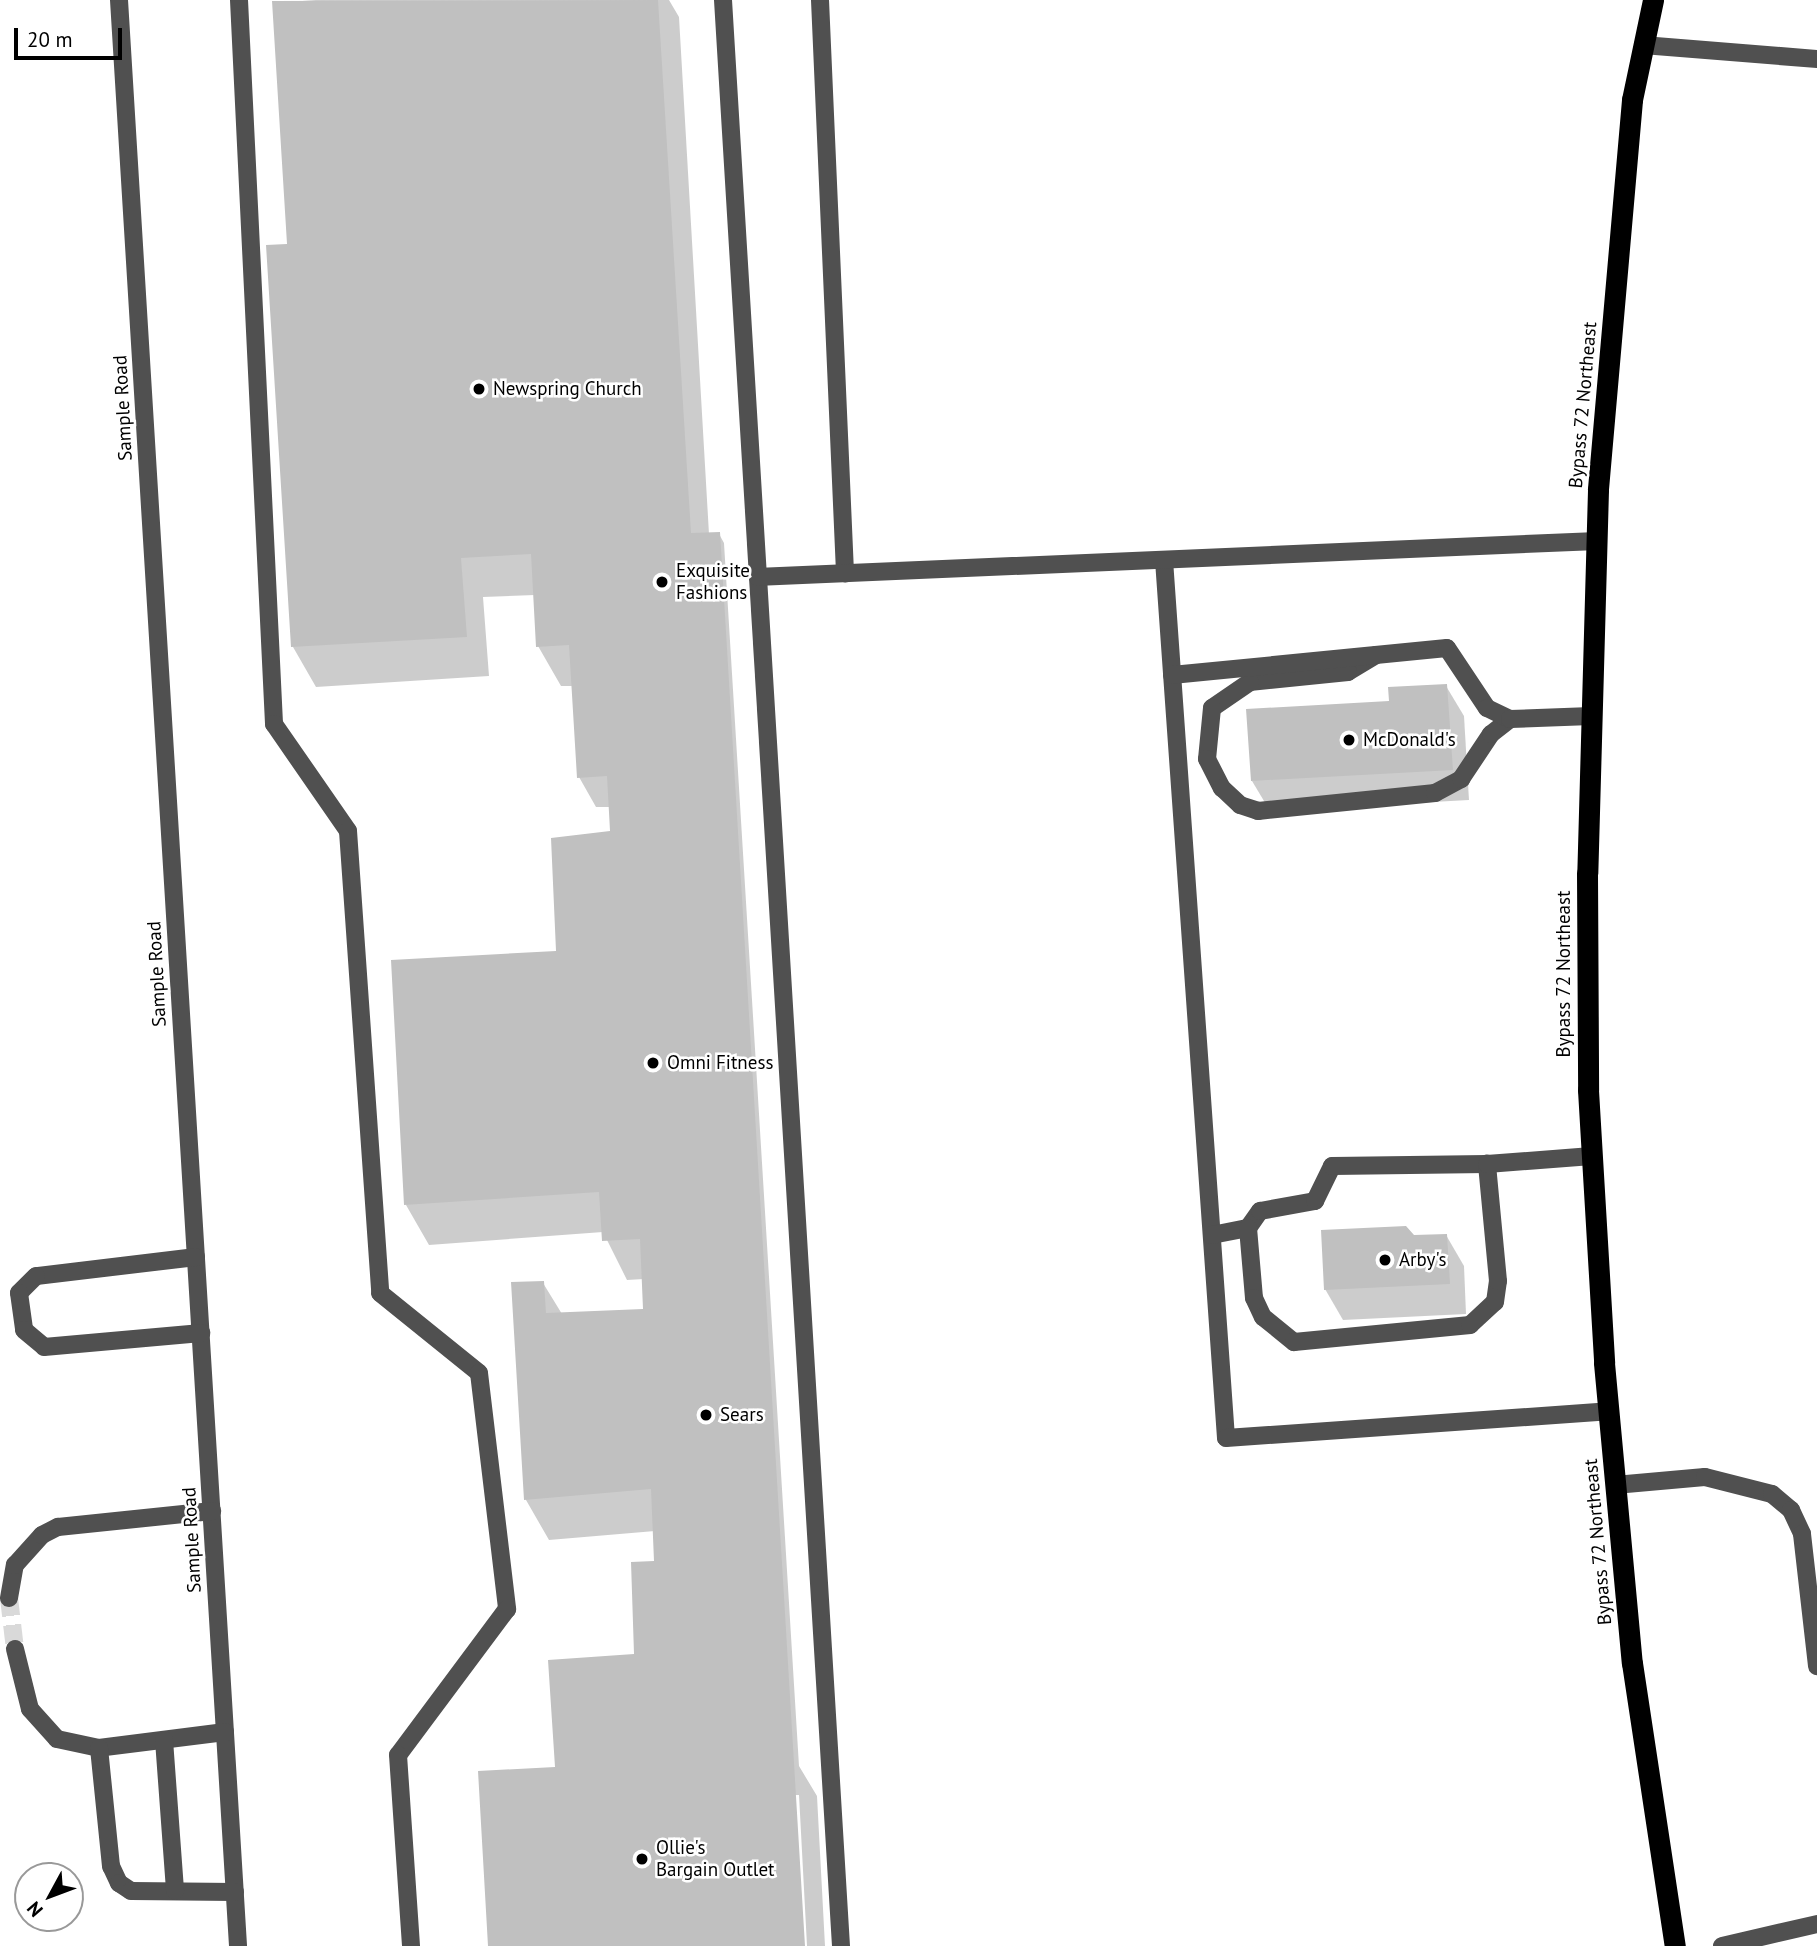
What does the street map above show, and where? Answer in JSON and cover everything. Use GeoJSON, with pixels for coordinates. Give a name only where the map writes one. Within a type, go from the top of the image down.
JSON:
{"type":"FeatureCollection","features":[{"type":"Feature","properties":{"kind":"highway","name":"Bypass 72 Northeast"},"geometry":{"type":"LineString","coordinates":[[1653,0],[1632,100],[1597,541],[1587,873],[1592,1156],[1608,1411],[1632,1663],[1675,1946]]}},
{"type":"Feature","properties":{"kind":"street","name":"Sample Road"},"geometry":{"type":"LineString","coordinates":[[119,0],[238,1946]]}},
{"type":"Feature","properties":{"kind":"street"},"geometry":{"type":"LineString","coordinates":[[239,0],[274,724],[348,831],[380,1293],[479,1373],[507,1609],[398,1755],[411,1946]]}},
{"type":"Feature","properties":{"kind":"street"},"geometry":{"type":"LineString","coordinates":[[723,0],[841,1946]]}},
{"type":"Feature","properties":{"kind":"street"},"geometry":{"type":"LineString","coordinates":[[820,0],[845,573]]}},
{"type":"Feature","properties":{"kind":"street"},"geometry":{"type":"LineString","coordinates":[[1643,44],[1817,59]]}},
{"type":"Feature","properties":{"kind":"street"},"geometry":{"type":"LineString","coordinates":[[758,577],[1597,541]]}},
{"type":"Feature","properties":{"kind":"street"},"geometry":{"type":"LineString","coordinates":[[1164,559],[1226,1438],[1608,1411]]}},
{"type":"Feature","properties":{"kind":"street"},"geometry":{"type":"LineString","coordinates":[[1172,675],[1447,648],[1487,708],[1510,719],[1591,716]]}},
{"type":"Feature","properties":{"kind":"street"},"geometry":{"type":"LineString","coordinates":[[1376,654],[1348,672],[1250,682],[1212,708],[1207,759],[1222,788],[1240,805],[1258,811],[1435,793],[1461,779],[1491,734],[1510,719]]}},
{"type":"Feature","properties":{"kind":"street"},"geometry":{"type":"LineString","coordinates":[[1487,1164],[1498,1281],[1495,1302],[1471,1325],[1294,1342],[1263,1317],[1254,1298],[1248,1228],[1260,1211],[1315,1201],[1332,1166],[1487,1164],[1592,1156]]}},
{"type":"Feature","properties":{"kind":"street"},"geometry":{"type":"LineString","coordinates":[[1212,1235],[1248,1228]]}},
{"type":"Feature","properties":{"kind":"street"},"geometry":{"type":"LineString","coordinates":[[196,1256],[36,1276],[19,1293],[24,1331],[44,1347],[201,1333]]}},
{"type":"Feature","properties":{"kind":"street"},"geometry":{"type":"LineString","coordinates":[[1615,1485],[1705,1477],[1772,1494],[1782,1502],[1802,1534],[1817,1666]]}},
{"type":"Feature","properties":{"kind":"street"},"geometry":{"type":"LineString","coordinates":[[9,1598],[15,1565],[42,1535],[58,1527],[212,1511]]}},
{"type":"Feature","properties":{"kind":"street"},"geometry":{"type":"LineString","coordinates":[[15,1649],[30,1709],[57,1739],[99,1748],[225,1732]]}},
{"type":"Feature","properties":{"kind":"street"},"geometry":{"type":"LineString","coordinates":[[164,1740],[175,1891]]}},
{"type":"Feature","properties":{"kind":"street"},"geometry":{"type":"LineString","coordinates":[[99,1748],[111,1866],[119,1883],[131,1891],[235,1892]]}},
{"type":"Feature","properties":{"kind":"street"},"geometry":{"type":"LineString","coordinates":[[1722,1946],[1817,1924]]}},
{"type":"Feature","properties":{"kind":"building"},"geometry":{"type":"Polygon","coordinates":[[[658,0],[691,533],[720,532],[805,1946],[488,1946],[478,1771],[555,1767],[548,1660],[634,1654],[631,1562],[654,1561],[651,1489],[524,1500],[511,1282],[544,1281],[546,1313],[643,1309],[640,1239],[602,1241],[599,1192],[404,1205],[391,960],[556,951],[551,838],[610,831],[607,776],[577,778],[569,645],[536,647],[531,554],[461,558],[467,637],[291,647],[266,245],[287,244],[272,1],[658,0]]]}},
{"type":"Feature","properties":{"kind":"building","name":"McDonald's"},"geometry":{"type":"Polygon","coordinates":[[[1447,684],[1453,770],[1251,781],[1246,709],[1389,701],[1388,687],[1447,684]]]}},
{"type":"Feature","properties":{"kind":"building","name":"Arby's"},"geometry":{"type":"Polygon","coordinates":[[[1406,1226],[1414,1235],[1447,1234],[1450,1284],[1324,1290],[1321,1230],[1406,1226]]]}},
{"type":"Feature","properties":{"kind":"tunnel"},"geometry":{"type":"LineString","coordinates":[[9,1598],[15,1649]]}},
{"type":"Feature","properties":{"kind":"place","name":"Newspring Church"},"geometry":{"type":"Point","coordinates":[479,389]}},
{"type":"Feature","properties":{"kind":"place","name":"Exquisite Fashions"},"geometry":{"type":"Point","coordinates":[662,582]}},
{"type":"Feature","properties":{"kind":"place","name":"McDonald's"},"geometry":{"type":"Point","coordinates":[1349,740]}},
{"type":"Feature","properties":{"kind":"place","name":"Omni Fitness"},"geometry":{"type":"Point","coordinates":[653,1063]}},
{"type":"Feature","properties":{"kind":"place","name":"Arby's"},"geometry":{"type":"Point","coordinates":[1385,1260]}},
{"type":"Feature","properties":{"kind":"place","name":"Sears"},"geometry":{"type":"Point","coordinates":[706,1415]}},
{"type":"Feature","properties":{"kind":"place","name":"Ollie's Bargain Outlet"},"geometry":{"type":"Point","coordinates":[642,1859]}}]}
